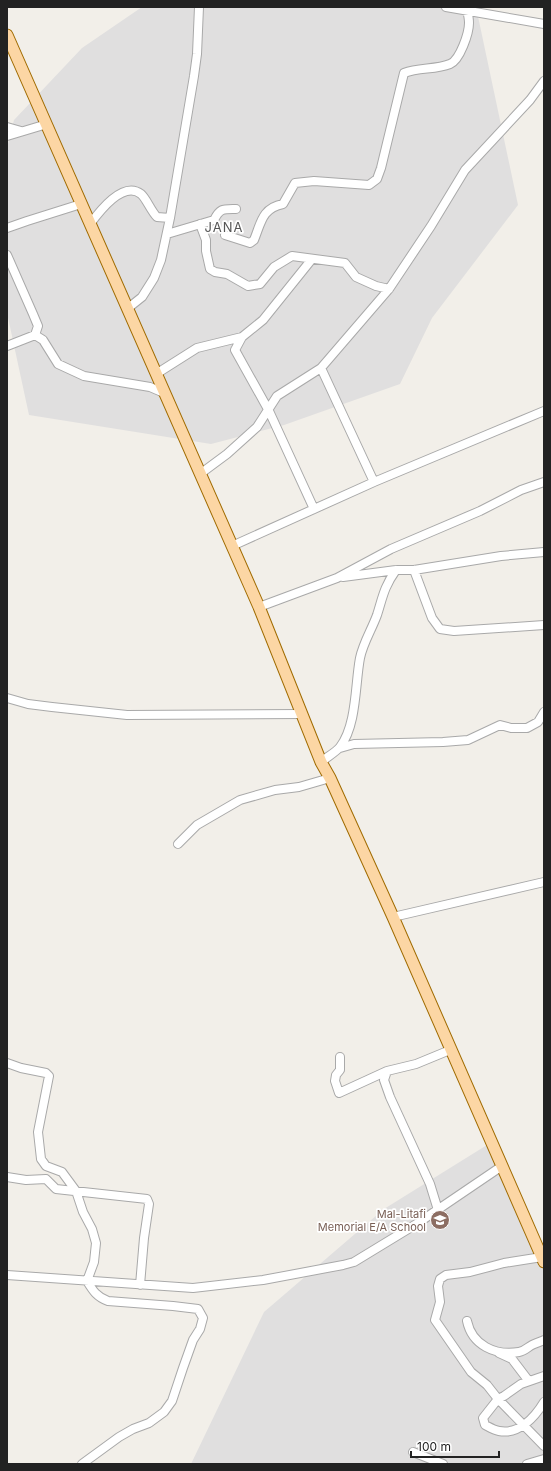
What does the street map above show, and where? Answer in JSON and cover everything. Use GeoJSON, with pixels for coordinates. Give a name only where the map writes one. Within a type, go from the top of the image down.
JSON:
{"type":"FeatureCollection","features":[{"type":"Feature","properties":{"kind":"main road"},"geometry":{"type":"LineString","coordinates":[[9,42],[47,124],[259,607],[321,762],[330,778],[393,917],[543,1260]]}},
{"type":"Feature","properties":{"kind":"street"},"geometry":{"type":"LineString","coordinates":[[127,309],[142,297],[154,278],[161,260],[170,218],[197,54],[200,7]]}},
{"type":"Feature","properties":{"kind":"street"},"geometry":{"type":"LineString","coordinates":[[446,7],[467,10],[484,10],[544,24]]}},
{"type":"Feature","properties":{"kind":"street"},"geometry":{"type":"LineString","coordinates":[[225,235],[250,243],[254,240],[265,212],[283,204],[296,183],[314,180],[369,185],[373,182],[377,178],[381,168],[404,74],[414,69],[433,68],[452,64],[463,48],[469,24],[467,10]]}},
{"type":"Feature","properties":{"kind":"street"},"geometry":{"type":"LineString","coordinates":[[200,474],[227,454],[258,427],[277,396],[321,368],[389,289],[431,226],[465,170],[530,100],[544,81]]}},
{"type":"Feature","properties":{"kind":"street"},"geometry":{"type":"LineString","coordinates":[[7,136],[47,124]]}},
{"type":"Feature","properties":{"kind":"street"},"geometry":{"type":"LineString","coordinates":[[7,127],[22,131]]}},
{"type":"Feature","properties":{"kind":"street"},"geometry":{"type":"LineString","coordinates":[[90,224],[105,206],[121,192],[141,194],[152,212],[157,217],[170,218]]}},
{"type":"Feature","properties":{"kind":"street"},"geometry":{"type":"LineString","coordinates":[[7,228],[26,220],[81,204]]}},
{"type":"Feature","properties":{"kind":"street"},"geometry":{"type":"LineString","coordinates":[[167,234],[214,220],[218,212],[225,209],[236,209]]}},
{"type":"Feature","properties":{"kind":"street"},"geometry":{"type":"LineString","coordinates":[[200,224],[206,240],[206,251],[210,269],[215,272],[226,274],[248,286],[260,284],[274,267],[292,256],[345,263],[356,278],[376,286],[389,289]]}},
{"type":"Feature","properties":{"kind":"street"},"geometry":{"type":"LineString","coordinates":[[7,255],[38,326],[35,335]]}},
{"type":"Feature","properties":{"kind":"street"},"geometry":{"type":"LineString","coordinates":[[312,259],[263,320],[242,337],[235,350],[269,411],[314,509]]}},
{"type":"Feature","properties":{"kind":"street"},"geometry":{"type":"LineString","coordinates":[[7,346],[35,335]]}},
{"type":"Feature","properties":{"kind":"street"},"geometry":{"type":"LineString","coordinates":[[35,335],[43,340],[58,364],[84,376],[150,387],[164,393]]}},
{"type":"Feature","properties":{"kind":"street"},"geometry":{"type":"LineString","coordinates":[[156,374],[197,348],[242,337]]}},
{"type":"Feature","properties":{"kind":"street"},"geometry":{"type":"LineString","coordinates":[[321,368],[374,482]]}},
{"type":"Feature","properties":{"kind":"street"},"geometry":{"type":"LineString","coordinates":[[232,546],[374,482],[544,411]]}},
{"type":"Feature","properties":{"kind":"street"},"geometry":{"type":"LineString","coordinates":[[259,607],[337,578],[391,549],[480,511],[521,490],[544,482]]}},
{"type":"Feature","properties":{"kind":"street"},"geometry":{"type":"LineString","coordinates":[[337,578],[396,570],[414,570],[501,556],[544,552]]}},
{"type":"Feature","properties":{"kind":"street"},"geometry":{"type":"LineString","coordinates":[[340,748],[348,734],[357,686],[360,657],[377,615],[382,596],[388,582],[396,570]]}},
{"type":"Feature","properties":{"kind":"street"},"geometry":{"type":"LineString","coordinates":[[414,570],[432,618],[440,629],[454,630],[544,625]]}},
{"type":"Feature","properties":{"kind":"street"},"geometry":{"type":"LineString","coordinates":[[7,698],[28,704],[127,714],[301,714]]}},
{"type":"Feature","properties":{"kind":"street"},"geometry":{"type":"LineString","coordinates":[[321,762],[340,748],[354,744],[468,740],[500,725],[511,728],[527,728],[538,722],[544,712]]}},
{"type":"Feature","properties":{"kind":"street"},"geometry":{"type":"LineString","coordinates":[[178,844],[197,825],[240,800],[275,790],[300,788],[330,778]]}},
{"type":"Feature","properties":{"kind":"street"},"geometry":{"type":"LineString","coordinates":[[393,917],[544,882]]}},
{"type":"Feature","properties":{"kind":"street"},"geometry":{"type":"LineString","coordinates":[[340,1057],[340,1070],[336,1076],[335,1082],[339,1093],[387,1071],[416,1064],[450,1050]]}},
{"type":"Feature","properties":{"kind":"street"},"geometry":{"type":"LineString","coordinates":[[7,1063],[21,1068],[46,1073],[49,1076],[38,1132],[41,1159],[46,1166],[62,1172],[76,1191],[83,1212],[92,1229],[96,1243],[94,1262],[87,1281],[93,1292],[101,1298],[119,1302],[198,1309],[203,1318],[200,1329],[193,1340],[172,1401],[164,1412],[149,1423],[133,1429],[119,1437],[82,1464]]}},
{"type":"Feature","properties":{"kind":"street"},"geometry":{"type":"LineString","coordinates":[[387,1071],[384,1080],[390,1097],[430,1184],[438,1210]]}},
{"type":"Feature","properties":{"kind":"street"},"geometry":{"type":"LineString","coordinates":[[7,1275],[193,1288],[263,1280],[343,1265],[354,1262],[418,1223],[502,1166]]}},
{"type":"Feature","properties":{"kind":"street"},"geometry":{"type":"LineString","coordinates":[[7,1177],[26,1180],[46,1179],[56,1189],[147,1199],[149,1204],[144,1238],[140,1285]]}},
{"type":"Feature","properties":{"kind":"street"},"geometry":{"type":"LineString","coordinates":[[543,1260],[504,1263],[470,1272],[446,1275],[440,1279],[438,1286],[440,1302],[434,1320],[471,1372],[487,1385],[523,1426],[544,1446]]}},
{"type":"Feature","properties":{"kind":"street"},"geometry":{"type":"LineString","coordinates":[[467,1321],[469,1329],[477,1342],[492,1351],[524,1351],[532,1345],[544,1340]]}},
{"type":"Feature","properties":{"kind":"street"},"geometry":{"type":"LineString","coordinates":[[498,1352],[505,1357],[512,1359],[528,1380]]}},
{"type":"Feature","properties":{"kind":"street"},"geometry":{"type":"LineString","coordinates":[[544,1376],[528,1380],[498,1399],[483,1418],[485,1425],[500,1431],[515,1430],[523,1426],[537,1414],[544,1402]]}},
{"type":"Feature","properties":{"kind":"street"},"geometry":{"type":"LineString","coordinates":[[413,1452],[443,1464]]}},
{"type":"Feature","properties":{"kind":"street"},"geometry":{"type":"LineString","coordinates":[[527,1464],[544,1458],[543,1464]]}},
{"type":"Feature","properties":{"kind":"shaded area"},"geometry":{"type":"Polygon","coordinates":[[[142,7],[476,7],[518,205],[432,318],[400,384],[284,425],[211,444],[29,415],[7,313],[7,148],[14,120],[82,48],[142,7]]]}},
{"type":"Feature","properties":{"kind":"shaded area"},"geometry":{"type":"Polygon","coordinates":[[[487,1145],[544,1267],[544,1464],[191,1464],[264,1312],[384,1209],[487,1145]]]}},
{"type":"Feature","properties":{"kind":"place","name":"Mal-Litafi Memorial E/A School"},"geometry":{"type":"Point","coordinates":[440,1220]}},
{"type":"Feature","properties":{"kind":"district","name":"JANA"},"geometry":{"type":"Point","coordinates":[224,227]}}]}
